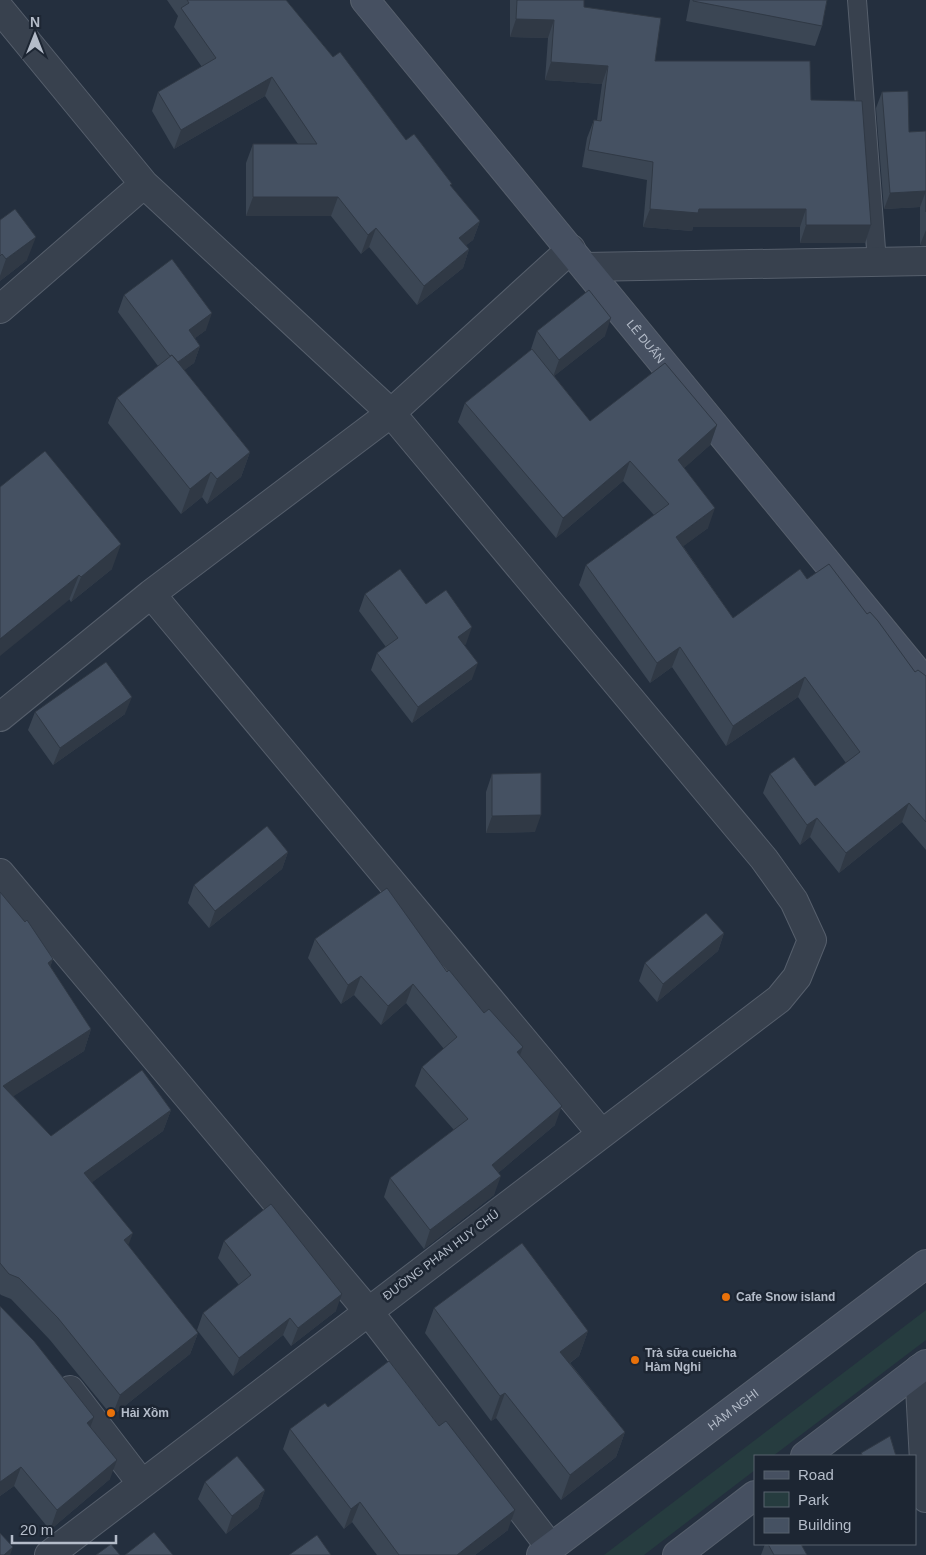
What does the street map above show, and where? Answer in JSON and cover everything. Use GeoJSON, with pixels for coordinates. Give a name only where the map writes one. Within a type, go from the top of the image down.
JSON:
{"type":"FeatureCollection","features":[{"type":"Feature","properties":{"kind":"main road","name":"LÊ DUẨN"},"geometry":{"type":"LineString","coordinates":[[366,0],[926,683]]}},
{"type":"Feature","properties":{"kind":"main road","name":"HÀM NGHI"},"geometry":{"type":"LineString","coordinates":[[546,1552],[926,1264]]}},
{"type":"Feature","properties":{"kind":"main road"},"geometry":{"type":"LineString","coordinates":[[806,1455],[922,1367]]}},
{"type":"Feature","properties":{"kind":"main road"},"geometry":{"type":"LineString","coordinates":[[676,1555],[754,1496]]}},
{"type":"Feature","properties":{"kind":"street"},"geometry":{"type":"LineString","coordinates":[[0,9],[144,184],[391,413]]}},
{"type":"Feature","properties":{"kind":"street"},"geometry":{"type":"LineString","coordinates":[[0,309],[144,184]]}},
{"type":"Feature","properties":{"kind":"street"},"geometry":{"type":"LineString","coordinates":[[0,717],[151,594],[391,413],[578,258],[926,261]]}},
{"type":"Feature","properties":{"kind":"street","name":"ĐƯỜNG PHAN HUY CHÚ"},"geometry":{"type":"LineString","coordinates":[[49,1555],[779,999],[796,977],[812,940],[794,901],[764,859],[391,413]]}},
{"type":"Feature","properties":{"kind":"street"},"geometry":{"type":"LineString","coordinates":[[151,594],[601,1133]]}},
{"type":"Feature","properties":{"kind":"street"},"geometry":{"type":"LineString","coordinates":[[0,873],[368,1311],[546,1552]]}},
{"type":"Feature","properties":{"kind":"street"},"geometry":{"type":"LineString","coordinates":[[922,1367],[926,1498]]}},
{"type":"Feature","properties":{"kind":"street"},"geometry":{"type":"LineString","coordinates":[[57,1374],[142,1484]]}},
{"type":"Feature","properties":{"kind":"lane"},"geometry":{"type":"LineString","coordinates":[[857,0],[877,262]]}},
{"type":"Feature","properties":{"kind":"green space"},"geometry":{"type":"Polygon","coordinates":[[[926,1310],[926,1340],[774,1455],[754,1455],[754,1471],[644,1555],[604,1555],[926,1310]]]}},
{"type":"Feature","properties":{"kind":"building"},"geometry":{"type":"Polygon","coordinates":[[[187,0],[286,0],[333,57],[340,52],[406,140],[414,134],[452,184],[450,185],[480,221],[459,238],[469,249],[424,286],[376,228],[368,235],[338,197],[253,197],[253,144],[317,144],[272,77],[181,130],[158,92],[216,58],[181,8],[189,3],[187,0]]]}},
{"type":"Feature","properties":{"kind":"building"},"geometry":{"type":"Polygon","coordinates":[[[517,0],[584,0],[584,7],[661,18],[655,61],[810,61],[811,100],[862,101],[871,225],[806,225],[806,209],[699,209],[698,213],[650,209],[653,162],[588,150],[594,120],[601,121],[608,66],[551,62],[554,20],[516,19],[517,0]]]}},
{"type":"Feature","properties":{"kind":"building"},"geometry":{"type":"Polygon","coordinates":[[[693,0],[827,0],[822,26],[693,0]]]}},
{"type":"Feature","properties":{"kind":"building"},"geometry":{"type":"Polygon","coordinates":[[[908,91],[909,132],[926,131],[926,191],[890,193],[882,92],[908,91]]]}},
{"type":"Feature","properties":{"kind":"building"},"geometry":{"type":"Polygon","coordinates":[[[15,209],[36,237],[6,259],[2,254],[0,256],[0,220],[15,209]]]}},
{"type":"Feature","properties":{"kind":"building"},"geometry":{"type":"Polygon","coordinates":[[[172,259],[212,313],[189,330],[200,346],[178,362],[172,355],[170,356],[124,295],[172,259]]]}},
{"type":"Feature","properties":{"kind":"building"},"geometry":{"type":"Polygon","coordinates":[[[589,290],[611,318],[559,360],[537,331],[589,290]]]}},
{"type":"Feature","properties":{"kind":"building"},"geometry":{"type":"Polygon","coordinates":[[[532,349],[590,421],[665,363],[717,425],[678,460],[715,508],[676,537],[733,618],[800,569],[807,579],[829,564],[867,614],[870,612],[878,621],[915,672],[918,670],[926,676],[926,822],[909,803],[846,853],[817,818],[807,825],[770,774],[794,757],[815,786],[860,752],[805,677],[733,726],[680,647],[657,663],[586,565],[669,504],[630,461],[563,518],[465,403],[532,349]]]}},
{"type":"Feature","properties":{"kind":"building"},"geometry":{"type":"Polygon","coordinates":[[[172,355],[250,452],[217,479],[211,472],[190,489],[117,398],[172,355]]]}},
{"type":"Feature","properties":{"kind":"building"},"geometry":{"type":"Polygon","coordinates":[[[45,451],[121,544],[81,577],[79,575],[0,639],[0,487],[45,451]]]}},
{"type":"Feature","properties":{"kind":"building"},"geometry":{"type":"Polygon","coordinates":[[[400,569],[426,604],[446,590],[472,627],[458,637],[478,663],[418,707],[377,653],[398,638],[365,594],[400,569]]]}},
{"type":"Feature","properties":{"kind":"building"},"geometry":{"type":"Polygon","coordinates":[[[106,662],[132,697],[60,748],[35,712],[106,662]]]}},
{"type":"Feature","properties":{"kind":"building"},"geometry":{"type":"Polygon","coordinates":[[[541,773],[541,815],[492,816],[492,774],[541,773]]]}},
{"type":"Feature","properties":{"kind":"building"},"geometry":{"type":"Polygon","coordinates":[[[267,826],[288,852],[215,911],[194,885],[267,826]]]}},
{"type":"Feature","properties":{"kind":"building"},"geometry":{"type":"Polygon","coordinates":[[[387,888],[447,972],[449,970],[484,1013],[489,1009],[523,1047],[517,1052],[562,1106],[492,1165],[501,1176],[430,1230],[390,1178],[468,1119],[422,1067],[457,1037],[413,984],[388,1006],[361,976],[348,985],[315,939],[387,888]]]}},
{"type":"Feature","properties":{"kind":"building"},"geometry":{"type":"Polygon","coordinates":[[[0,892],[25,922],[27,920],[53,959],[48,963],[91,1029],[3,1086],[51,1136],[142,1070],[171,1110],[84,1173],[133,1233],[124,1240],[198,1333],[120,1395],[58,1318],[19,1278],[9,1274],[0,1263],[0,892]]]}},
{"type":"Feature","properties":{"kind":"building"},"geometry":{"type":"Polygon","coordinates":[[[706,913],[724,933],[663,984],[645,963],[706,913]]]}},
{"type":"Feature","properties":{"kind":"building"},"geometry":{"type":"Polygon","coordinates":[[[271,1204],[342,1294],[298,1328],[290,1318],[239,1358],[203,1313],[251,1275],[224,1241],[271,1204]]]}},
{"type":"Feature","properties":{"kind":"building"},"geometry":{"type":"Polygon","coordinates":[[[522,1243],[588,1331],[560,1352],[625,1432],[570,1475],[505,1393],[500,1396],[434,1308],[522,1243]]]}},
{"type":"Feature","properties":{"kind":"building"},"geometry":{"type":"Polygon","coordinates":[[[0,1306],[34,1341],[94,1417],[87,1423],[117,1460],[57,1510],[21,1467],[0,1482],[0,1306]]]}},
{"type":"Feature","properties":{"kind":"building"},"geometry":{"type":"Polygon","coordinates":[[[389,1361],[439,1426],[446,1421],[515,1510],[457,1555],[399,1555],[360,1502],[351,1509],[290,1429],[325,1403],[328,1407],[389,1361]]]}},
{"type":"Feature","properties":{"kind":"building"},"geometry":{"type":"Polygon","coordinates":[[[890,1436],[896,1455],[862,1455],[861,1453],[890,1436]]]}},
{"type":"Feature","properties":{"kind":"building"},"geometry":{"type":"Polygon","coordinates":[[[237,1456],[265,1490],[232,1516],[205,1482],[237,1456]]]}},
{"type":"Feature","properties":{"kind":"building"},"geometry":{"type":"Polygon","coordinates":[[[154,1532],[173,1555],[125,1555],[154,1532]]]}},
{"type":"Feature","properties":{"kind":"building"},"geometry":{"type":"Polygon","coordinates":[[[0,1533],[13,1547],[4,1555],[0,1555],[0,1533]]]}},
{"type":"Feature","properties":{"kind":"building"},"geometry":{"type":"Polygon","coordinates":[[[317,1535],[331,1555],[289,1555],[317,1535]]]}},
{"type":"Feature","properties":{"kind":"building"},"geometry":{"type":"Polygon","coordinates":[[[111,1544],[120,1555],[96,1555],[111,1544]]]}},
{"type":"Feature","properties":{"kind":"building"},"geometry":{"type":"Polygon","coordinates":[[[769,1545],[802,1545],[807,1555],[774,1555],[769,1545]]]}},
{"type":"Feature","properties":{"kind":"place","name":"Cafe Snow island"},"geometry":{"type":"Point","coordinates":[726,1297]}},
{"type":"Feature","properties":{"kind":"place","name":"Trà sữa cueicha Hàm Nghi"},"geometry":{"type":"Point","coordinates":[635,1360]}},
{"type":"Feature","properties":{"kind":"place","name":"Hải Xồm"},"geometry":{"type":"Point","coordinates":[111,1413]}}]}
